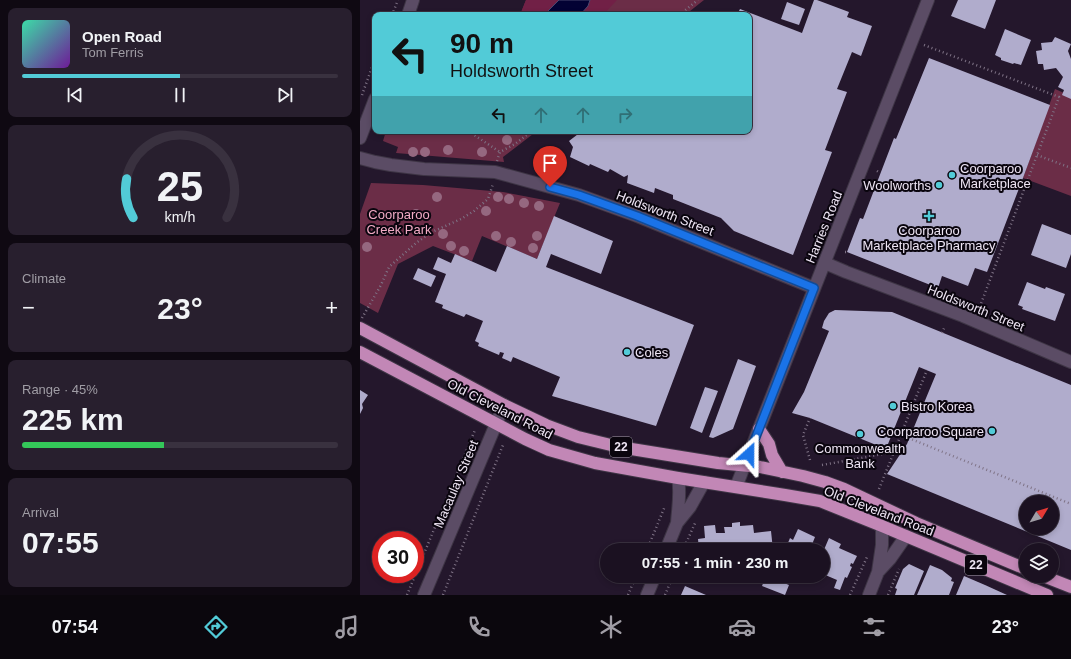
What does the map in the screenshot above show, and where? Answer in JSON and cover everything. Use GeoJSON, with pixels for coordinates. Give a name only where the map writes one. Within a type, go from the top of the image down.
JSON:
{"type":"FeatureCollection","features":[{"type":"Feature","properties":{"kind":"highway","name":"Old Cleveland Road"},"geometry":{"type":"LineString","coordinates":[[360,328],[504,406],[546,425],[578,437],[661,454],[804,476],[844,489],[916,523],[1019,566]]}},
{"type":"Feature","properties":{"kind":"highway","name":"Old Cleveland Road"},"geometry":{"type":"LineString","coordinates":[[360,352],[548,450],[595,463],[820,501],[1047,595]]}},
{"type":"Feature","properties":{"kind":"highway"},"geometry":{"type":"LineString","coordinates":[[759,429],[769,444],[772,455],[782,472]]}},
{"type":"Feature","properties":{"kind":"highway"},"geometry":{"type":"LineString","coordinates":[[1059,582],[1071,587]]}},
{"type":"Feature","properties":{"kind":"street"},"geometry":{"type":"LineString","coordinates":[[409,12],[413,0]]}},
{"type":"Feature","properties":{"kind":"street","name":"Harries Road"},"geometry":{"type":"LineString","coordinates":[[736,487],[928,0]]}},
{"type":"Feature","properties":{"kind":"street"},"geometry":{"type":"LineString","coordinates":[[360,138],[372,107]]}},
{"type":"Feature","properties":{"kind":"street","name":"Holdsworth Street"},"geometry":{"type":"LineString","coordinates":[[360,158],[391,165],[424,169],[495,172],[579,195],[637,216],[814,288]]}},
{"type":"Feature","properties":{"kind":"street","name":"Holdsworth Street"},"geometry":{"type":"LineString","coordinates":[[825,263],[963,316],[1071,362]]}},
{"type":"Feature","properties":{"kind":"street","name":"Macaulay Street"},"geometry":{"type":"LineString","coordinates":[[424,595],[504,406]]}},
{"type":"Feature","properties":{"kind":"street"},"geometry":{"type":"LineString","coordinates":[[677,523],[680,494],[678,478]]}},
{"type":"Feature","properties":{"kind":"street"},"geometry":{"type":"LineString","coordinates":[[669,543],[677,523],[690,507],[704,482]]}},
{"type":"Feature","properties":{"kind":"street"},"geometry":{"type":"LineString","coordinates":[[869,595],[878,572],[882,545],[882,526]]}},
{"type":"Feature","properties":{"kind":"street"},"geometry":{"type":"LineString","coordinates":[[878,572],[890,559],[906,536]]}},
{"type":"Feature","properties":{"kind":"street"},"geometry":{"type":"LineString","coordinates":[[647,595],[652,583]]}},
{"type":"Feature","properties":{"kind":"path"},"geometry":{"type":"LineString","coordinates":[[393,12],[398,0]]}},
{"type":"Feature","properties":{"kind":"path"},"geometry":{"type":"LineString","coordinates":[[683,12],[698,0]]}},
{"type":"Feature","properties":{"kind":"path"},"geometry":{"type":"LineString","coordinates":[[913,41],[1059,97],[978,309],[984,311]]}},
{"type":"Feature","properties":{"kind":"path"},"geometry":{"type":"LineString","coordinates":[[360,99],[372,67]]}},
{"type":"Feature","properties":{"kind":"path"},"geometry":{"type":"LineString","coordinates":[[473,134],[500,152]]}},
{"type":"Feature","properties":{"kind":"path"},"geometry":{"type":"LineString","coordinates":[[360,322],[381,285],[389,267],[416,243],[432,232],[461,218],[488,199],[493,185],[500,152],[515,144],[528,134]]}},
{"type":"Feature","properties":{"kind":"path"},"geometry":{"type":"LineString","coordinates":[[1037,155],[1071,168]]}},
{"type":"Feature","properties":{"kind":"path"},"geometry":{"type":"LineString","coordinates":[[942,333],[945,326]]}},
{"type":"Feature","properties":{"kind":"path"},"geometry":{"type":"LineString","coordinates":[[879,489],[927,370]]}},
{"type":"Feature","properties":{"kind":"path"},"geometry":{"type":"LineString","coordinates":[[810,418],[803,435],[810,460]]}},
{"type":"Feature","properties":{"kind":"path"},"geometry":{"type":"LineString","coordinates":[[407,595],[475,430]]}},
{"type":"Feature","properties":{"kind":"path"},"geometry":{"type":"LineString","coordinates":[[901,435],[1071,504]]}},
{"type":"Feature","properties":{"kind":"path"},"geometry":{"type":"LineString","coordinates":[[443,595],[503,445]]}},
{"type":"Feature","properties":{"kind":"path"},"geometry":{"type":"LineString","coordinates":[[822,465],[894,452]]}},
{"type":"Feature","properties":{"kind":"path"},"geometry":{"type":"LineString","coordinates":[[650,543],[668,499]]}},
{"type":"Feature","properties":{"kind":"path"},"geometry":{"type":"LineString","coordinates":[[850,595],[867,556]]}},
{"type":"Feature","properties":{"kind":"path"},"geometry":{"type":"LineString","coordinates":[[888,595],[899,568]]}},
{"type":"Feature","properties":{"kind":"path"},"geometry":{"type":"LineString","coordinates":[[628,595],[633,583]]}},
{"type":"Feature","properties":{"kind":"path"},"geometry":{"type":"LineString","coordinates":[[664,595],[669,583]]}},
{"type":"Feature","properties":{"kind":"green space"},"geometry":{"type":"Polygon","coordinates":[[[526,0],[704,0],[689,12],[521,12],[526,0]]]}},
{"type":"Feature","properties":{"kind":"green space"},"geometry":{"type":"Polygon","coordinates":[[[1055,89],[1071,96],[1071,196],[1023,178],[1055,89]]]}},
{"type":"Feature","properties":{"kind":"green space"},"geometry":{"type":"Polygon","coordinates":[[[385,134],[533,134],[503,157],[504,162],[396,153],[398,147],[383,141],[385,134]]]}},
{"type":"Feature","properties":{"kind":"green space","name":"Coorparoo Creek Park"},"geometry":{"type":"Polygon","coordinates":[[[371,183],[423,185],[503,192],[560,203],[537,259],[482,236],[472,261],[433,246],[398,264],[378,313],[360,303],[360,214],[371,183]]]}},
{"type":"Feature","properties":{"kind":"shaded area"},"geometry":{"type":"Polygon","coordinates":[[[526,0],[617,0],[606,12],[521,12],[526,0]]]}},
{"type":"Feature","properties":{"kind":"shaded area"},"geometry":{"type":"Polygon","coordinates":[[[559,0],[590,0],[588,6],[583,12],[547,12],[559,0]]]}},
{"type":"Feature","properties":{"kind":"building"},"geometry":{"type":"Polygon","coordinates":[[[814,0],[849,12],[847,17],[872,26],[861,56],[852,52],[837,89],[847,92],[825,150],[832,152],[793,255],[734,231],[721,218],[673,199],[673,195],[655,188],[654,193],[627,183],[628,175],[624,177],[610,169],[608,172],[590,164],[589,166],[570,157],[573,147],[569,141],[578,134],[752,134],[752,14],[802,33],[814,0]]]}},
{"type":"Feature","properties":{"kind":"building"},"geometry":{"type":"Polygon","coordinates":[[[958,0],[996,0],[985,29],[951,16],[958,0]]]}},
{"type":"Feature","properties":{"kind":"building"},"geometry":{"type":"Polygon","coordinates":[[[787,2],[805,9],[799,25],[781,19],[787,2]]]}},
{"type":"Feature","properties":{"kind":"building"},"geometry":{"type":"Polygon","coordinates":[[[740,9],[748,12],[738,12],[740,9]]]}},
{"type":"Feature","properties":{"kind":"building"},"geometry":{"type":"Polygon","coordinates":[[[1005,29],[1031,40],[1021,65],[1001,60],[1001,58],[995,55],[1005,29]]]}},
{"type":"Feature","properties":{"kind":"building"},"geometry":{"type":"Polygon","coordinates":[[[1055,37],[1071,44],[1068,51],[1071,59],[1071,99],[1062,95],[1064,90],[1058,87],[1063,77],[1056,68],[1044,70],[1043,64],[1038,64],[1036,51],[1042,50],[1041,43],[1052,42],[1055,37]]]}},
{"type":"Feature","properties":{"kind":"building","name":"Coorparoo Marketplace"},"geometry":{"type":"Polygon","coordinates":[[[929,58],[1050,105],[987,272],[975,268],[968,286],[942,276],[938,288],[847,252],[860,218],[863,219],[894,138],[896,139],[929,58]]]}},
{"type":"Feature","properties":{"kind":"building"},"geometry":{"type":"Polygon","coordinates":[[[554,216],[613,241],[601,274],[551,254],[546,267],[694,325],[656,426],[552,396],[560,377],[513,357],[511,362],[502,358],[504,353],[500,352],[499,355],[478,346],[479,343],[475,341],[483,321],[466,314],[464,317],[442,308],[443,305],[435,302],[446,274],[433,269],[438,257],[451,263],[455,254],[496,272],[507,246],[537,259],[554,216]]]}},
{"type":"Feature","properties":{"kind":"building"},"geometry":{"type":"Polygon","coordinates":[[[1042,224],[1071,235],[1071,254],[1066,268],[1031,255],[1042,224]]]}},
{"type":"Feature","properties":{"kind":"building"},"geometry":{"type":"Polygon","coordinates":[[[418,268],[436,276],[431,287],[413,279],[418,268]]]}},
{"type":"Feature","properties":{"kind":"building"},"geometry":{"type":"Polygon","coordinates":[[[1027,282],[1045,289],[1046,287],[1065,294],[1055,321],[1022,309],[1023,307],[1018,305],[1027,282]]]}},
{"type":"Feature","properties":{"kind":"building","name":"Coorparoo Square"},"geometry":{"type":"Polygon","coordinates":[[[835,310],[892,312],[1071,385],[1071,550],[1059,545],[1059,543],[1054,543],[1035,535],[1059,535],[1059,495],[1019,495],[1019,529],[887,474],[907,444],[936,374],[919,367],[886,449],[810,418],[792,413],[804,392],[829,331],[822,328],[829,313],[835,310]]]}},
{"type":"Feature","properties":{"kind":"building"},"geometry":{"type":"Polygon","coordinates":[[[738,359],[756,366],[733,429],[713,438],[709,437],[738,359]]]}},
{"type":"Feature","properties":{"kind":"building"},"geometry":{"type":"Polygon","coordinates":[[[705,387],[718,391],[702,433],[690,428],[705,387]]]}},
{"type":"Feature","properties":{"kind":"building"},"geometry":{"type":"Polygon","coordinates":[[[360,390],[368,395],[362,404],[363,408],[360,414],[360,390]]]}},
{"type":"Feature","properties":{"kind":"building"},"geometry":{"type":"Polygon","coordinates":[[[740,522],[740,526],[753,525],[754,533],[771,531],[772,543],[698,543],[698,539],[705,538],[704,526],[715,525],[716,533],[725,533],[724,527],[732,527],[732,523],[740,522]]]}},
{"type":"Feature","properties":{"kind":"building"},"geometry":{"type":"Polygon","coordinates":[[[798,529],[815,537],[813,543],[788,543],[790,538],[793,540],[798,529]]]}},
{"type":"Feature","properties":{"kind":"building"},"geometry":{"type":"Polygon","coordinates":[[[829,538],[841,544],[839,548],[857,556],[853,564],[851,563],[850,566],[852,567],[847,578],[845,577],[840,590],[834,588],[837,580],[830,577],[830,543],[827,543],[829,538]]]}},
{"type":"Feature","properties":{"kind":"building"},"geometry":{"type":"Polygon","coordinates":[[[909,564],[924,571],[914,595],[895,595],[897,589],[895,588],[903,569],[909,564]]]}},
{"type":"Feature","properties":{"kind":"building"},"geometry":{"type":"Polygon","coordinates":[[[930,565],[942,570],[952,578],[951,581],[954,582],[949,595],[917,595],[930,565]]]}},
{"type":"Feature","properties":{"kind":"building"},"geometry":{"type":"Polygon","coordinates":[[[964,576],[985,585],[1007,595],[956,595],[964,576]]]}},
{"type":"Feature","properties":{"kind":"building"},"geometry":{"type":"Polygon","coordinates":[[[763,583],[784,583],[789,585],[785,595],[762,586],[763,583]]]}},
{"type":"Feature","properties":{"kind":"building"},"geometry":{"type":"Polygon","coordinates":[[[685,586],[706,595],[681,595],[685,586]]]}},
{"type":"Feature","properties":{"kind":"place","name":"Coorparoo Marketplace"},"geometry":{"type":"Point","coordinates":[952,175]}},
{"type":"Feature","properties":{"kind":"place","name":"Woolworths"},"geometry":{"type":"Point","coordinates":[939,185]}},
{"type":"Feature","properties":{"kind":"place","name":"Coorparoo Marketplace Pharmacy"},"geometry":{"type":"Point","coordinates":[929,216]}},
{"type":"Feature","properties":{"kind":"place","name":"Coles"},"geometry":{"type":"Point","coordinates":[627,352]}},
{"type":"Feature","properties":{"kind":"place","name":"Bistro Korea"},"geometry":{"type":"Point","coordinates":[893,406]}},
{"type":"Feature","properties":{"kind":"place","name":"Coorparoo Square"},"geometry":{"type":"Point","coordinates":[992,431]}},
{"type":"Feature","properties":{"kind":"place","name":"Commonwealth Bank"},"geometry":{"type":"Point","coordinates":[860,434]}},
{"type":"Feature","properties":{"kind":"route"},"geometry":{"type":"LineString","coordinates":[[550,187],[579,195],[637,216],[814,288],[749,454]]}}]}
